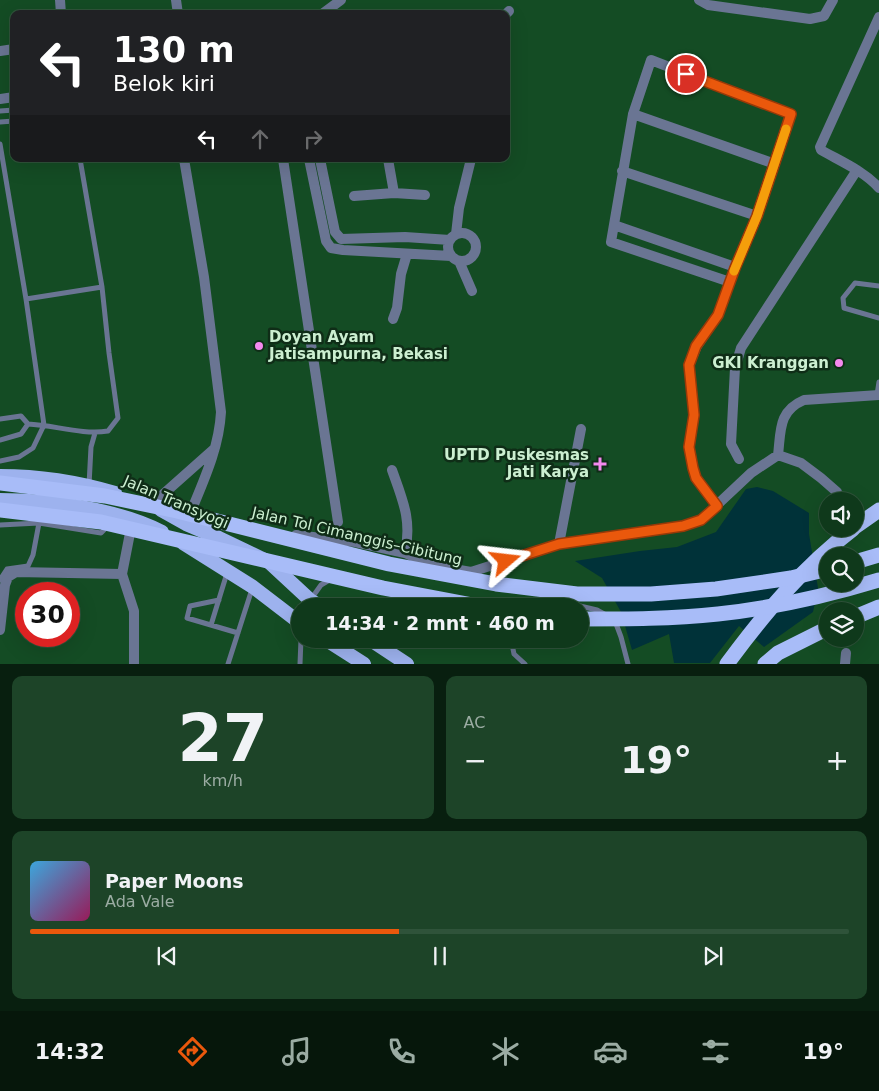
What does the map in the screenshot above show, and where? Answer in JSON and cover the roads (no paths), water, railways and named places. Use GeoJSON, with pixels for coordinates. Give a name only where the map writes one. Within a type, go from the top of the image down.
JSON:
{"type":"FeatureCollection","features":[{"type":"Feature","properties":{"kind":"highway","name":"Jalan Transyogi"},"geometry":{"type":"LineString","coordinates":[[0,476],[57,480],[89,485],[122,494],[151,505],[186,524],[269,562],[309,598]]}},
{"type":"Feature","properties":{"kind":"highway","name":"Jalan Tol Cimanggis–Cibitung"},"geometry":{"type":"LineString","coordinates":[[0,484],[105,496],[177,511],[389,564],[496,584],[577,594],[651,594],[716,590],[791,578],[819,570]]}},
{"type":"Feature","properties":{"kind":"highway"},"geometry":{"type":"LineString","coordinates":[[0,500],[47,503],[132,519],[182,543],[253,586],[291,615]]}},
{"type":"Feature","properties":{"kind":"highway"},"geometry":{"type":"LineString","coordinates":[[0,510],[101,522],[383,588],[436,598]]}},
{"type":"Feature","properties":{"kind":"highway"},"geometry":{"type":"LineString","coordinates":[[864,521],[879,510]]}},
{"type":"Feature","properties":{"kind":"highway"},"geometry":{"type":"LineString","coordinates":[[727,664],[751,631],[788,588],[842,537]]}},
{"type":"Feature","properties":{"kind":"highway"},"geometry":{"type":"LineString","coordinates":[[864,559],[879,555]]}},
{"type":"Feature","properties":{"kind":"highway"},"geometry":{"type":"LineString","coordinates":[[589,619],[651,619],[719,614],[796,602],[879,580]]}},
{"type":"Feature","properties":{"kind":"highway"},"geometry":{"type":"LineString","coordinates":[[864,614],[879,608]]}},
{"type":"Feature","properties":{"kind":"highway"},"geometry":{"type":"LineString","coordinates":[[765,664],[778,653],[819,632]]}},
{"type":"Feature","properties":{"kind":"highway"},"geometry":{"type":"LineString","coordinates":[[339,648],[364,664]]}},
{"type":"Feature","properties":{"kind":"highway"},"geometry":{"type":"LineString","coordinates":[[383,648],[407,664]]}},
{"type":"Feature","properties":{"kind":"street"},"geometry":{"type":"LineString","coordinates":[[327,10],[341,0]]}},
{"type":"Feature","properties":{"kind":"street"},"geometry":{"type":"LineString","coordinates":[[699,0],[708,5],[810,19],[824,16],[832,0]]}},
{"type":"Feature","properties":{"kind":"street"},"geometry":{"type":"LineString","coordinates":[[878,182],[821,150],[820,147],[879,17]]}},
{"type":"Feature","properties":{"kind":"street"},"geometry":{"type":"LineString","coordinates":[[717,506],[696,478],[693,468],[689,447],[694,415],[689,365],[696,346],[718,315],[757,216],[791,114],[651,60],[633,114],[611,242],[730,282]]}},
{"type":"Feature","properties":{"kind":"street"},"geometry":{"type":"LineString","coordinates":[[633,114],[775,164]]}},
{"type":"Feature","properties":{"kind":"street"},"geometry":{"type":"LineString","coordinates":[[185,162],[204,277],[222,412],[217,447],[186,524]]}},
{"type":"Feature","properties":{"kind":"street"},"geometry":{"type":"LineString","coordinates":[[283,162],[338,522]]}},
{"type":"Feature","properties":{"kind":"street"},"geometry":{"type":"LineString","coordinates":[[310,162],[326,241],[329,247],[343,250],[467,260],[473,255],[475,243],[468,234],[453,237],[341,239],[334,232],[321,162]]}},
{"type":"Feature","properties":{"kind":"street"},"geometry":{"type":"LineString","coordinates":[[389,162],[394,193]]}},
{"type":"Feature","properties":{"kind":"street"},"geometry":{"type":"LineString","coordinates":[[470,162],[453,237],[448,248],[472,291]]}},
{"type":"Feature","properties":{"kind":"street"},"geometry":{"type":"LineString","coordinates":[[739,459],[731,444],[735,368],[741,348],[857,170]]}},
{"type":"Feature","properties":{"kind":"street"},"geometry":{"type":"LineString","coordinates":[[622,171],[757,216]]}},
{"type":"Feature","properties":{"kind":"street"},"geometry":{"type":"LineString","coordinates":[[354,196],[394,193],[425,195]]}},
{"type":"Feature","properties":{"kind":"street"},"geometry":{"type":"LineString","coordinates":[[614,225],[735,268]]}},
{"type":"Feature","properties":{"kind":"street"},"geometry":{"type":"LineString","coordinates":[[393,319],[397,308],[401,274],[407,254]]}},
{"type":"Feature","properties":{"kind":"street"},"geometry":{"type":"LineString","coordinates":[[219,538],[233,532],[244,531],[355,542],[405,553],[431,565],[471,572],[559,544],[683,526],[701,520],[751,473],[778,455],[783,416],[794,404],[804,400],[878,395]]}},
{"type":"Feature","properties":{"kind":"street"},"geometry":{"type":"LineString","coordinates":[[559,544],[581,429]]}},
{"type":"Feature","properties":{"kind":"street"},"geometry":{"type":"LineString","coordinates":[[151,505],[217,447]]}},
{"type":"Feature","properties":{"kind":"street"},"geometry":{"type":"LineString","coordinates":[[778,455],[802,463],[837,492]]}},
{"type":"Feature","properties":{"kind":"street"},"geometry":{"type":"LineString","coordinates":[[392,470],[408,517],[409,536],[405,553]]}},
{"type":"Feature","properties":{"kind":"street"},"geometry":{"type":"LineString","coordinates":[[132,519],[122,574],[134,610],[134,664]]}},
{"type":"Feature","properties":{"kind":"street"},"geometry":{"type":"LineString","coordinates":[[0,630],[5,584],[8,577],[16,572],[122,574]]}},
{"type":"Feature","properties":{"kind":"lane"},"geometry":{"type":"LineString","coordinates":[[0,144],[26,299],[44,425],[33,448],[19,457],[0,461]]}},
{"type":"Feature","properties":{"kind":"lane"},"geometry":{"type":"LineString","coordinates":[[0,419],[21,416],[28,424],[95,433],[108,431],[118,418],[102,287],[81,162]]}},
{"type":"Feature","properties":{"kind":"lane"},"geometry":{"type":"LineString","coordinates":[[879,286],[855,283],[842,298],[844,308],[879,318]]}},
{"type":"Feature","properties":{"kind":"lane"},"geometry":{"type":"LineString","coordinates":[[26,299],[102,287]]}},
{"type":"Feature","properties":{"kind":"lane"},"geometry":{"type":"LineString","coordinates":[[878,395],[879,382]]}},
{"type":"Feature","properties":{"kind":"lane"},"geometry":{"type":"LineString","coordinates":[[0,440],[21,434],[28,424]]}},
{"type":"Feature","properties":{"kind":"lane"},"geometry":{"type":"LineString","coordinates":[[89,485],[91,447],[95,433]]}},
{"type":"Feature","properties":{"kind":"lane"},"geometry":{"type":"LineString","coordinates":[[0,525],[39,523],[102,532],[104,528],[86,509]]}},
{"type":"Feature","properties":{"kind":"lane"},"geometry":{"type":"LineString","coordinates":[[0,580],[6,569],[28,566],[33,555],[39,523]]}},
{"type":"Feature","properties":{"kind":"lane"},"geometry":{"type":"LineString","coordinates":[[211,626],[228,571]]}},
{"type":"Feature","properties":{"kind":"lane"},"geometry":{"type":"LineString","coordinates":[[317,598],[321,586],[336,576],[356,576],[451,598]]}},
{"type":"Feature","properties":{"kind":"lane"},"geometry":{"type":"LineString","coordinates":[[228,664],[253,586]]}},
{"type":"Feature","properties":{"kind":"lane"},"geometry":{"type":"LineString","coordinates":[[219,600],[190,606],[186,618],[238,633]]}},
{"type":"Feature","properties":{"kind":"lane"},"geometry":{"type":"LineString","coordinates":[[589,608],[598,610],[615,621],[622,637],[628,664]]}},
{"type":"Feature","properties":{"kind":"lane"},"geometry":{"type":"LineString","coordinates":[[300,664],[301,648]]}},
{"type":"Feature","properties":{"kind":"lane"},"geometry":{"type":"LineString","coordinates":[[513,648],[514,654],[525,664]]}},
{"type":"Feature","properties":{"kind":"water"},"geometry":{"type":"Polygon","coordinates":[[[757,487],[773,491],[809,513],[809,534],[818,588],[813,612],[764,647],[739,626],[710,663],[674,663],[669,634],[632,650],[621,612],[602,578],[575,561],[677,547],[716,532],[746,489],[757,487]]]}},
{"type":"Feature","properties":{"kind":"place","name":"Doyan Ayam Jatisampurna, Bekasi"},"geometry":{"type":"Point","coordinates":[259,346]}},
{"type":"Feature","properties":{"kind":"place","name":"GKI Kranggan"},"geometry":{"type":"Point","coordinates":[839,363]}},
{"type":"Feature","properties":{"kind":"place","name":"UPTD Puskesmas Jati Karya"},"geometry":{"type":"Point","coordinates":[600,464]}}]}
